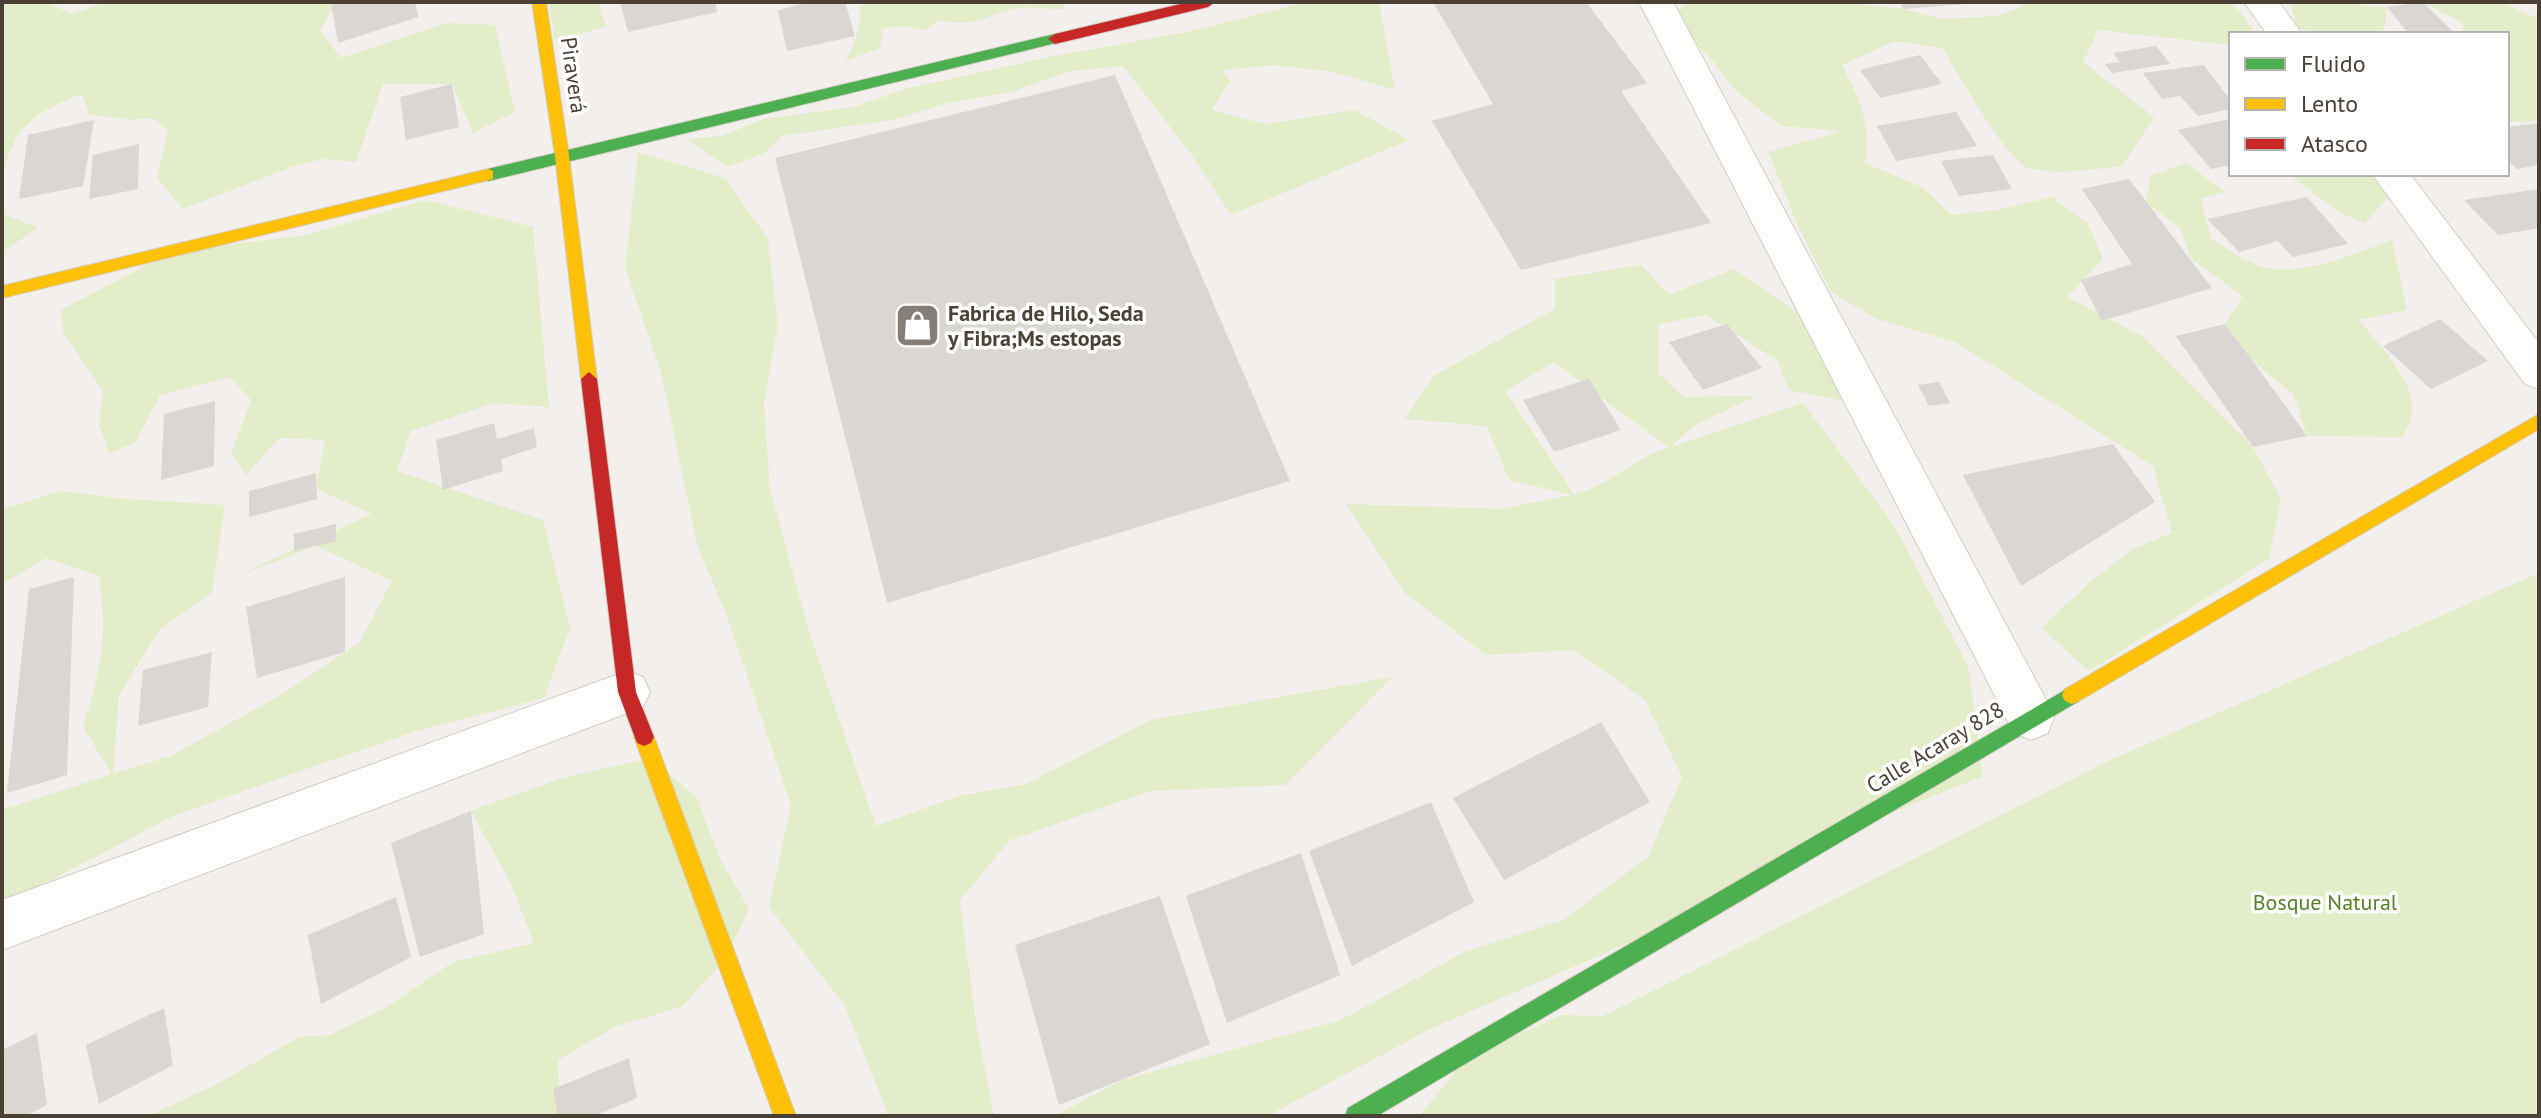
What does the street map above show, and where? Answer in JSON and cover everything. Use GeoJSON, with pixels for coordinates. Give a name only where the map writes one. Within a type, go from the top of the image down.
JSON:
{"type":"FeatureCollection","features":[{"type":"Feature","properties":{"kind":"street","name":"Piraverá"},"geometry":{"type":"LineString","coordinates":[[539,2],[562,156],[627,692],[785,1116]]}},
{"type":"Feature","properties":{"kind":"street"},"geometry":{"type":"LineString","coordinates":[[1656,2],[2031,718]]}},
{"type":"Feature","properties":{"kind":"street"},"geometry":{"type":"LineString","coordinates":[[2261,2],[2284,32]]}},
{"type":"Feature","properties":{"kind":"street"},"geometry":{"type":"LineString","coordinates":[[2,292],[1197,3]]}},
{"type":"Feature","properties":{"kind":"street"},"geometry":{"type":"LineString","coordinates":[[2391,176],[2539,373]]}},
{"type":"Feature","properties":{"kind":"street","name":"Calle Acaray 828"},"geometry":{"type":"LineString","coordinates":[[1356,1116],[2539,421]]}},
{"type":"Feature","properties":{"kind":"street"},"geometry":{"type":"LineString","coordinates":[[2,925],[627,692]]}},
{"type":"Feature","properties":{"kind":"green space"},"geometry":{"type":"Polygon","coordinates":[[[2,2],[46,2],[72,14],[107,2],[335,2],[320,31],[341,58],[446,23],[495,25],[515,112],[473,133],[452,84],[383,84],[356,162],[323,159],[291,167],[183,209],[157,178],[168,131],[153,118],[129,120],[89,114],[82,94],[52,107],[31,121],[15,141],[2,171],[2,2]]]}},
{"type":"Feature","properties":{"kind":"green space"},"geometry":{"type":"Polygon","coordinates":[[[549,2],[598,2],[606,26],[555,42],[549,2]]]}},
{"type":"Feature","properties":{"kind":"green space"},"geometry":{"type":"Polygon","coordinates":[[[874,2],[1061,2],[1065,9],[1020,8],[970,22],[940,20],[924,31],[908,26],[883,28],[880,48],[845,61],[857,35],[859,6],[874,2]]]}},
{"type":"Feature","properties":{"kind":"green space"},"geometry":{"type":"Polygon","coordinates":[[[1307,2],[1379,2],[1395,90],[1334,72],[1274,65],[1221,70],[1231,81],[1211,110],[1265,124],[1355,110],[1409,140],[1231,215],[1191,154],[1123,66],[1070,71],[1011,92],[948,103],[897,119],[782,136],[763,154],[727,167],[686,139],[722,136],[763,119],[854,107],[909,88],[1050,57],[1187,32],[1307,2]]]}},
{"type":"Feature","properties":{"kind":"green space"},"geometry":{"type":"Polygon","coordinates":[[[1687,2],[1838,2],[1904,9],[1941,19],[1999,16],[2033,2],[2228,2],[2241,12],[2254,32],[2229,32],[2229,45],[2098,30],[2083,62],[2154,117],[2122,166],[2076,171],[2029,168],[2008,150],[1942,48],[1895,41],[1842,65],[1865,123],[1865,163],[1922,187],[1951,215],[1997,210],[2052,197],[2088,224],[2103,259],[2067,297],[2142,336],[2253,447],[2281,499],[2269,559],[2089,671],[2041,628],[2091,581],[2133,549],[2172,533],[2153,466],[1955,342],[1877,319],[1831,292],[1795,219],[1768,152],[1843,131],[1781,126],[1733,88],[1713,61],[1686,35],[1676,12],[1687,2]]]}},
{"type":"Feature","properties":{"kind":"green space"},"geometry":{"type":"Polygon","coordinates":[[[2290,2],[2355,2],[2361,6],[2387,7],[2384,30],[2377,32],[2318,32],[2297,27],[2290,2]]]}},
{"type":"Feature","properties":{"kind":"green space"},"geometry":{"type":"Polygon","coordinates":[[[2422,2],[2504,2],[2529,16],[2539,14],[2539,121],[2509,122],[2509,32],[2462,32],[2463,23],[2422,2]]]}},
{"type":"Feature","properties":{"kind":"green space"},"geometry":{"type":"Polygon","coordinates":[[[638,152],[725,178],[768,239],[778,325],[764,403],[770,489],[809,632],[876,826],[959,796],[1026,784],[1151,720],[1392,677],[1285,785],[1150,791],[1010,840],[960,900],[976,1023],[994,1116],[889,1116],[844,1005],[769,907],[791,805],[728,619],[697,544],[661,372],[625,268],[638,152]]]}},
{"type":"Feature","properties":{"kind":"green space"},"geometry":{"type":"Polygon","coordinates":[[[2187,163],[2224,192],[2201,199],[2211,239],[2260,266],[2275,269],[2309,267],[2392,240],[2407,310],[2358,320],[2394,363],[2408,389],[2412,412],[2403,437],[2307,436],[2294,395],[2252,360],[2225,324],[2243,296],[2191,259],[2180,228],[2146,202],[2151,176],[2187,163]]]}},
{"type":"Feature","properties":{"kind":"green space"},"geometry":{"type":"Polygon","coordinates":[[[2291,176],[2381,176],[2393,192],[2364,224],[2336,210],[2291,176]]]}},
{"type":"Feature","properties":{"kind":"green space"},"geometry":{"type":"Polygon","coordinates":[[[425,200],[533,227],[549,407],[494,403],[411,431],[397,471],[543,520],[570,628],[544,698],[416,731],[175,815],[2,906],[2,810],[112,774],[83,727],[94,688],[103,635],[99,576],[46,558],[2,584],[2,509],[62,491],[125,499],[225,505],[212,593],[159,630],[119,695],[113,774],[171,756],[281,695],[359,643],[392,581],[316,546],[234,577],[372,514],[316,489],[325,440],[279,438],[246,475],[231,454],[251,400],[229,377],[160,395],[135,443],[109,453],[99,425],[103,391],[63,332],[61,310],[172,252],[306,235],[425,200]]]}},
{"type":"Feature","properties":{"kind":"green space"},"geometry":{"type":"Polygon","coordinates":[[[2,213],[38,228],[2,252],[2,213]]]}},
{"type":"Feature","properties":{"kind":"green space"},"geometry":{"type":"Polygon","coordinates":[[[1641,265],[1669,295],[1734,269],[1797,312],[1830,369],[1861,404],[1789,390],[1778,361],[1706,315],[1659,324],[1658,373],[1684,397],[1756,396],[1693,426],[1671,447],[1803,403],[1894,525],[1968,666],[1983,776],[1799,850],[1744,893],[1432,1028],[1267,1116],[1055,1116],[1122,1080],[1341,1020],[1464,952],[1563,920],[1648,857],[1682,777],[1645,700],[1574,650],[1486,655],[1405,593],[1346,504],[1500,509],[1572,495],[1509,480],[1487,426],[1404,419],[1435,375],[1555,309],[1555,279],[1641,265]],[[1554,362],[1505,391],[1574,494],[1598,485],[1668,447],[1554,362]]]}},
{"type":"Feature","properties":{"kind":"green space","name":"Bosque Natural"},"geometry":{"type":"Polygon","coordinates":[[[2539,573],[2539,1116],[1419,1116],[1467,1058],[1561,1015],[1603,1016],[2110,760],[2539,573]]]}},
{"type":"Feature","properties":{"kind":"green space"},"geometry":{"type":"Polygon","coordinates":[[[650,758],[697,798],[720,859],[749,909],[724,961],[681,1007],[616,1026],[558,1060],[560,1116],[148,1116],[217,1084],[299,1037],[330,1035],[383,1009],[453,962],[534,943],[510,882],[471,811],[559,779],[650,758]]]}},
{"type":"Feature","properties":{"kind":"building"},"geometry":{"type":"Polygon","coordinates":[[[331,2],[415,2],[418,17],[338,43],[331,2]]]}},
{"type":"Feature","properties":{"kind":"building"},"geometry":{"type":"Polygon","coordinates":[[[620,2],[715,2],[717,12],[628,32],[620,2]]]}},
{"type":"Feature","properties":{"kind":"building"},"geometry":{"type":"Polygon","coordinates":[[[811,2],[845,2],[855,36],[787,51],[778,10],[811,2]]]}},
{"type":"Feature","properties":{"kind":"building"},"geometry":{"type":"Polygon","coordinates":[[[1433,2],[1586,2],[1647,83],[1621,91],[1711,223],[1521,270],[1432,121],[1493,104],[1433,2]]]}},
{"type":"Feature","properties":{"kind":"building"},"geometry":{"type":"Polygon","coordinates":[[[1900,2],[1966,2],[1966,4],[1904,9],[1900,2]]]}},
{"type":"Feature","properties":{"kind":"building"},"geometry":{"type":"Polygon","coordinates":[[[2423,2],[2453,32],[2407,32],[2387,7],[2423,2]]]}},
{"type":"Feature","properties":{"kind":"building"},"geometry":{"type":"Polygon","coordinates":[[[2156,46],[2170,64],[2112,73],[2105,64],[2120,62],[2113,53],[2156,46]]]}},
{"type":"Feature","properties":{"kind":"building"},"geometry":{"type":"Polygon","coordinates":[[[1920,55],[1942,84],[1880,98],[1860,70],[1920,55]]]}},
{"type":"Feature","properties":{"kind":"building"},"geometry":{"type":"Polygon","coordinates":[[[2204,65],[2229,98],[2229,109],[2198,116],[2180,96],[2162,99],[2143,73],[2204,65]]]}},
{"type":"Feature","properties":{"kind":"building"},"geometry":{"type":"Polygon","coordinates":[[[1115,75],[1290,481],[887,603],[775,158],[1115,75]]]}},
{"type":"Feature","properties":{"kind":"building"},"geometry":{"type":"Polygon","coordinates":[[[452,84],[459,127],[406,140],[400,97],[452,84]]]}},
{"type":"Feature","properties":{"kind":"building"},"geometry":{"type":"Polygon","coordinates":[[[1956,112],[1977,146],[1896,161],[1877,126],[1956,112]]]}},
{"type":"Feature","properties":{"kind":"building"},"geometry":{"type":"Polygon","coordinates":[[[2229,119],[2229,165],[2211,169],[2178,130],[2229,119]]]}},
{"type":"Feature","properties":{"kind":"building"},"geometry":{"type":"Polygon","coordinates":[[[94,120],[83,186],[19,199],[28,135],[94,120]]]}},
{"type":"Feature","properties":{"kind":"building"},"geometry":{"type":"Polygon","coordinates":[[[2539,123],[2539,165],[2517,169],[2509,161],[2509,127],[2539,123]]]}},
{"type":"Feature","properties":{"kind":"building"},"geometry":{"type":"Polygon","coordinates":[[[139,144],[138,189],[89,199],[93,155],[139,144]]]}},
{"type":"Feature","properties":{"kind":"building"},"geometry":{"type":"Polygon","coordinates":[[[1993,155],[2012,189],[1959,196],[1941,161],[1993,155]]]}},
{"type":"Feature","properties":{"kind":"building"},"geometry":{"type":"Polygon","coordinates":[[[2129,179],[2212,288],[2102,321],[2081,280],[2132,264],[2082,189],[2129,179]]]}},
{"type":"Feature","properties":{"kind":"building"},"geometry":{"type":"Polygon","coordinates":[[[2539,189],[2539,228],[2498,235],[2464,200],[2539,189]]]}},
{"type":"Feature","properties":{"kind":"building"},"geometry":{"type":"Polygon","coordinates":[[[2307,197],[2348,244],[2293,257],[2278,241],[2239,252],[2207,219],[2307,197]]]}},
{"type":"Feature","properties":{"kind":"building"},"geometry":{"type":"Polygon","coordinates":[[[2440,319],[2488,361],[2431,389],[2383,346],[2440,319]]]}},
{"type":"Feature","properties":{"kind":"building"},"geometry":{"type":"Polygon","coordinates":[[[1727,324],[1762,368],[1703,390],[1669,342],[1727,324]]]}},
{"type":"Feature","properties":{"kind":"building"},"geometry":{"type":"Polygon","coordinates":[[[2225,324],[2307,436],[2253,447],[2176,336],[2225,324]]]}},
{"type":"Feature","properties":{"kind":"building"},"geometry":{"type":"Polygon","coordinates":[[[1589,379],[1621,430],[1554,452],[1523,400],[1589,379]]]}},
{"type":"Feature","properties":{"kind":"building"},"geometry":{"type":"Polygon","coordinates":[[[1939,382],[1950,403],[1929,406],[1918,385],[1939,382]]]}},
{"type":"Feature","properties":{"kind":"building"},"geometry":{"type":"Polygon","coordinates":[[[215,401],[214,466],[161,480],[164,414],[215,401]]]}},
{"type":"Feature","properties":{"kind":"building"},"geometry":{"type":"Polygon","coordinates":[[[494,423],[497,439],[534,428],[537,447],[501,459],[503,471],[443,490],[436,440],[494,423]]]}},
{"type":"Feature","properties":{"kind":"building"},"geometry":{"type":"Polygon","coordinates":[[[2113,444],[2155,502],[2021,586],[1963,475],[2113,444]]]}},
{"type":"Feature","properties":{"kind":"building"},"geometry":{"type":"Polygon","coordinates":[[[316,473],[317,499],[249,517],[249,491],[316,473]]]}},
{"type":"Feature","properties":{"kind":"building"},"geometry":{"type":"Polygon","coordinates":[[[336,524],[336,541],[294,551],[294,534],[336,524]]]}},
{"type":"Feature","properties":{"kind":"building"},"geometry":{"type":"Polygon","coordinates":[[[74,577],[67,775],[7,793],[29,589],[74,577]]]}},
{"type":"Feature","properties":{"kind":"building"},"geometry":{"type":"Polygon","coordinates":[[[345,577],[345,652],[257,678],[246,607],[345,577]]]}},
{"type":"Feature","properties":{"kind":"building"},"geometry":{"type":"Polygon","coordinates":[[[212,652],[208,707],[138,726],[143,670],[212,652]]]}},
{"type":"Feature","properties":{"kind":"building"},"geometry":{"type":"Polygon","coordinates":[[[1601,722],[1650,802],[1504,880],[1453,798],[1601,722]]]}},
{"type":"Feature","properties":{"kind":"building"},"geometry":{"type":"Polygon","coordinates":[[[1431,802],[1474,902],[1352,966],[1309,851],[1431,802]]]}},
{"type":"Feature","properties":{"kind":"building"},"geometry":{"type":"Polygon","coordinates":[[[471,811],[484,934],[420,957],[391,843],[471,811]]]}},
{"type":"Feature","properties":{"kind":"building"},"geometry":{"type":"Polygon","coordinates":[[[1301,853],[1340,975],[1227,1023],[1186,896],[1301,853]]]}},
{"type":"Feature","properties":{"kind":"building"},"geometry":{"type":"Polygon","coordinates":[[[1160,896],[1210,1044],[1059,1105],[1015,945],[1160,896]]]}},
{"type":"Feature","properties":{"kind":"building"},"geometry":{"type":"Polygon","coordinates":[[[396,897],[411,957],[321,1004],[308,935],[396,897]]]}},
{"type":"Feature","properties":{"kind":"building"},"geometry":{"type":"Polygon","coordinates":[[[164,1008],[173,1065],[99,1104],[86,1045],[164,1008]]]}},
{"type":"Feature","properties":{"kind":"building"},"geometry":{"type":"Polygon","coordinates":[[[37,1033],[47,1105],[25,1116],[2,1116],[2,1050],[37,1033]]]}},
{"type":"Feature","properties":{"kind":"building"},"geometry":{"type":"Polygon","coordinates":[[[629,1058],[637,1098],[594,1116],[558,1116],[553,1089],[629,1058]]]}},
{"type":"Feature","properties":{"kind":"traffic: fast"},"geometry":{"type":"LineString","coordinates":[[488,175],[1055,39]]}},
{"type":"Feature","properties":{"kind":"traffic: fast"},"geometry":{"type":"LineString","coordinates":[[1356,1116],[2072,695]]}},
{"type":"Feature","properties":{"kind":"traffic: slow"},"geometry":{"type":"LineString","coordinates":[[539,2],[562,156],[589,379]]}},
{"type":"Feature","properties":{"kind":"traffic: slow"},"geometry":{"type":"LineString","coordinates":[[2,292],[488,175]]}},
{"type":"Feature","properties":{"kind":"traffic: slow"},"geometry":{"type":"LineString","coordinates":[[2072,695],[2539,421]]}},
{"type":"Feature","properties":{"kind":"traffic: slow"},"geometry":{"type":"LineString","coordinates":[[644,737],[785,1116]]}},
{"type":"Feature","properties":{"kind":"traffic: jam"},"geometry":{"type":"LineString","coordinates":[[1055,39],[1208,2]]}},
{"type":"Feature","properties":{"kind":"traffic: jam"},"geometry":{"type":"LineString","coordinates":[[589,379],[627,692],[644,737]]}},
{"type":"Feature","properties":{"kind":"place","name":"Fabrica de Hilo, Seda y Fibra;Ms estopas"},"geometry":{"type":"Point","coordinates":[917,326]}}]}
